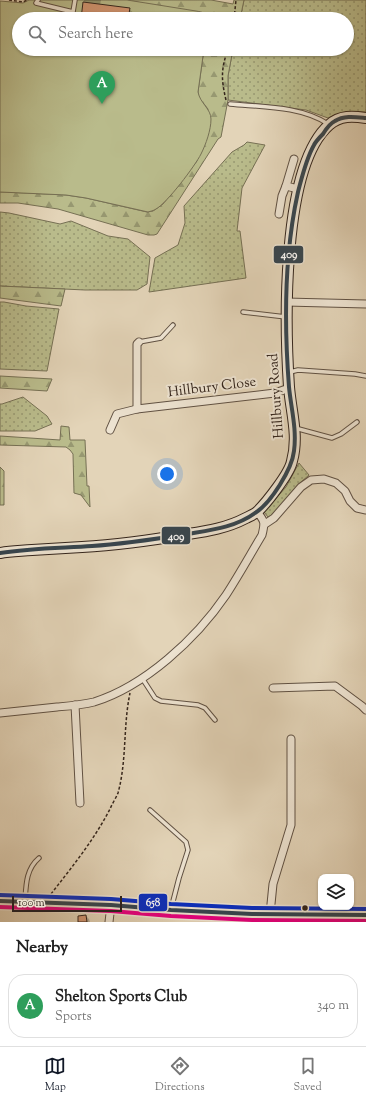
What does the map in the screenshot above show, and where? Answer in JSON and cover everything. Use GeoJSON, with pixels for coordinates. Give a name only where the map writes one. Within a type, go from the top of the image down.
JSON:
{"type":"FeatureCollection","features":[{"type":"Feature","properties":{"kind":"main road","name":"Hillbury Road"},"geometry":{"type":"LineString","coordinates":[[0,553],[151,540],[210,531],[234,524],[257,512],[282,481],[292,463],[295,435],[289,388],[286,302],[293,223],[298,189],[305,165],[317,141],[329,125],[339,119],[350,116],[366,118]]}},
{"type":"Feature","properties":{"kind":"main road"},"geometry":{"type":"LineString","coordinates":[[0,901],[111,905],[252,918],[270,914],[318,918],[366,915]]}},
{"type":"Feature","properties":{"kind":"street"},"geometry":{"type":"LineString","coordinates":[[279,214],[282,196],[294,159]]}},
{"type":"Feature","properties":{"kind":"street"},"geometry":{"type":"LineString","coordinates":[[286,186],[298,189]]}},
{"type":"Feature","properties":{"kind":"street"},"geometry":{"type":"LineString","coordinates":[[286,302],[366,304]]}},
{"type":"Feature","properties":{"kind":"street"},"geometry":{"type":"LineString","coordinates":[[137,409],[137,344],[139,342]]}},
{"type":"Feature","properties":{"kind":"street","name":"Hillbury Close"},"geometry":{"type":"LineString","coordinates":[[110,430],[117,414],[137,409],[275,394],[289,388]]}},
{"type":"Feature","properties":{"kind":"street"},"geometry":{"type":"LineString","coordinates":[[265,524],[274,518],[301,487],[311,480],[324,479],[336,482],[344,491],[350,502],[357,508],[366,510]]}},
{"type":"Feature","properties":{"kind":"street"},"geometry":{"type":"LineString","coordinates":[[0,713],[75,705],[98,700],[132,685],[142,678],[179,648],[200,626],[221,600],[262,535],[265,524],[262,517],[257,512]]}},
{"type":"Feature","properties":{"kind":"street"},"geometry":{"type":"LineString","coordinates":[[273,688],[335,686],[366,710]]}},
{"type":"Feature","properties":{"kind":"street"},"geometry":{"type":"LineString","coordinates":[[75,705],[80,802]]}},
{"type":"Feature","properties":{"kind":"street"},"geometry":{"type":"LineString","coordinates":[[270,914],[272,884],[291,825],[291,739]]}},
{"type":"Feature","properties":{"kind":"street"},"geometry":{"type":"LineString","coordinates":[[109,922],[111,905]]}},
{"type":"Feature","properties":{"kind":"lane"},"geometry":{"type":"LineString","coordinates":[[38,0],[36,3],[73,12],[75,0]]}},
{"type":"Feature","properties":{"kind":"lane"},"geometry":{"type":"LineString","coordinates":[[230,104],[288,110],[319,118],[329,125]]}},
{"type":"Feature","properties":{"kind":"lane"},"geometry":{"type":"LineString","coordinates":[[243,312],[287,317]]}},
{"type":"Feature","properties":{"kind":"lane"},"geometry":{"type":"LineString","coordinates":[[139,342],[161,338],[173,325]]}},
{"type":"Feature","properties":{"kind":"lane"},"geometry":{"type":"LineString","coordinates":[[289,372],[298,370],[366,376]]}},
{"type":"Feature","properties":{"kind":"lane"},"geometry":{"type":"LineString","coordinates":[[294,427],[332,438],[341,434],[357,422]]}},
{"type":"Feature","properties":{"kind":"lane"},"geometry":{"type":"LineString","coordinates":[[142,678],[155,698],[161,701],[198,705],[205,708],[215,720]]}},
{"type":"Feature","properties":{"kind":"lane"},"geometry":{"type":"LineString","coordinates":[[150,810],[186,842],[188,846],[171,910]]}},
{"type":"Feature","properties":{"kind":"lane"},"geometry":{"type":"LineString","coordinates":[[24,902],[26,879],[40,858]]}},
{"type":"Feature","properties":{"kind":"path"},"geometry":{"type":"LineString","coordinates":[[8,0],[23,2],[27,0]]}},
{"type":"Feature","properties":{"kind":"path"},"geometry":{"type":"LineString","coordinates":[[235,12],[236,0]]}},
{"type":"Feature","properties":{"kind":"path"},"geometry":{"type":"LineString","coordinates":[[226,56],[222,76],[226,99],[230,104]]}},
{"type":"Feature","properties":{"kind":"path"},"geometry":{"type":"LineString","coordinates":[[45,902],[85,850],[102,825],[118,793],[132,685]]}},
{"type":"Feature","properties":{"kind":"green space"},"geometry":{"type":"Polygon","coordinates":[[[29,0],[127,0],[201,12],[12,12],[12,56],[203,56],[198,92],[211,115],[208,137],[198,160],[167,200],[155,210],[148,212],[66,195],[0,192],[0,1],[23,3],[29,0]]]}},
{"type":"Feature","properties":{"kind":"green space"},"geometry":{"type":"Polygon","coordinates":[[[127,0],[211,0],[233,4],[234,0],[244,0],[241,12],[188,12],[127,0]]]}},
{"type":"Feature","properties":{"kind":"green space"},"geometry":{"type":"Polygon","coordinates":[[[244,0],[366,0],[366,112],[347,112],[328,118],[306,110],[228,100],[228,76],[232,56],[354,56],[354,12],[241,12],[244,0]]]}},
{"type":"Feature","properties":{"kind":"green space"},"geometry":{"type":"Polygon","coordinates":[[[203,56],[232,56],[228,76],[228,100],[221,137],[218,139],[157,234],[148,235],[58,209],[18,203],[0,203],[0,192],[66,195],[147,212],[153,211],[163,204],[197,161],[208,109],[199,98],[198,92],[203,56]]]}},
{"type":"Feature","properties":{"kind":"green space"},"geometry":{"type":"Polygon","coordinates":[[[247,142],[265,145],[242,188],[237,231],[240,231],[246,278],[149,292],[155,258],[178,245],[185,223],[184,206],[232,152],[247,142]]]}},
{"type":"Feature","properties":{"kind":"green space"},"geometry":{"type":"Polygon","coordinates":[[[0,212],[60,224],[71,221],[108,236],[128,239],[150,257],[147,284],[137,290],[85,290],[0,286],[0,212]]]}},
{"type":"Feature","properties":{"kind":"green space"},"geometry":{"type":"Polygon","coordinates":[[[0,286],[65,289],[61,306],[0,298],[0,286]]]}},
{"type":"Feature","properties":{"kind":"green space"},"geometry":{"type":"Polygon","coordinates":[[[0,302],[59,309],[47,371],[0,369],[0,302]]]}},
{"type":"Feature","properties":{"kind":"green space"},"geometry":{"type":"Polygon","coordinates":[[[0,376],[52,379],[47,391],[0,388],[0,376]]]}},
{"type":"Feature","properties":{"kind":"green space"},"geometry":{"type":"Polygon","coordinates":[[[23,397],[47,416],[52,424],[35,431],[0,431],[0,404],[23,397]]]}},
{"type":"Feature","properties":{"kind":"green space"},"geometry":{"type":"Polygon","coordinates":[[[61,426],[69,427],[70,440],[85,440],[87,486],[89,486],[90,507],[81,495],[74,493],[73,454],[66,447],[0,445],[0,436],[60,440],[61,426]]]}},
{"type":"Feature","properties":{"kind":"green space"},"geometry":{"type":"Polygon","coordinates":[[[299,463],[309,475],[272,515],[268,517],[264,512],[286,487],[299,463]]]}},
{"type":"Feature","properties":{"kind":"green space"},"geometry":{"type":"Polygon","coordinates":[[[0,467],[4,471],[4,505],[0,505],[0,467]]]}},
{"type":"Feature","properties":{"kind":"building"},"geometry":{"type":"Polygon","coordinates":[[[83,2],[130,8],[129,12],[82,12],[83,2]]]}},
{"type":"Feature","properties":{"kind":"building"},"geometry":{"type":"Polygon","coordinates":[[[86,915],[87,922],[78,922],[78,916],[86,915]]]}},
{"type":"Feature","properties":{"kind":"transit line","name":"409"},"geometry":{"type":"LineString","coordinates":[[0,553],[34,549],[116,544],[206,531],[240,522],[248,518],[268,502],[285,476],[292,458],[295,443],[286,338],[286,289],[293,216],[304,168],[311,150],[329,125],[342,118],[366,118]]}},
{"type":"Feature","properties":{"kind":"transit line","name":"658"},"geometry":{"type":"LineString","coordinates":[[0,895],[111,899],[252,908],[366,909]]}},
{"type":"Feature","properties":{"kind":"transit line","name":"409"},"geometry":{"type":"LineString","coordinates":[[0,901],[111,905],[252,914],[366,915]]}},
{"type":"Feature","properties":{"kind":"transit line"},"geometry":{"type":"LineString","coordinates":[[0,907],[111,911],[252,920],[366,921]]}},
{"type":"Feature","properties":{"kind":"place","name":"Shelton Sports Club"},"geometry":{"type":"Point","coordinates":[102,104]}}]}
